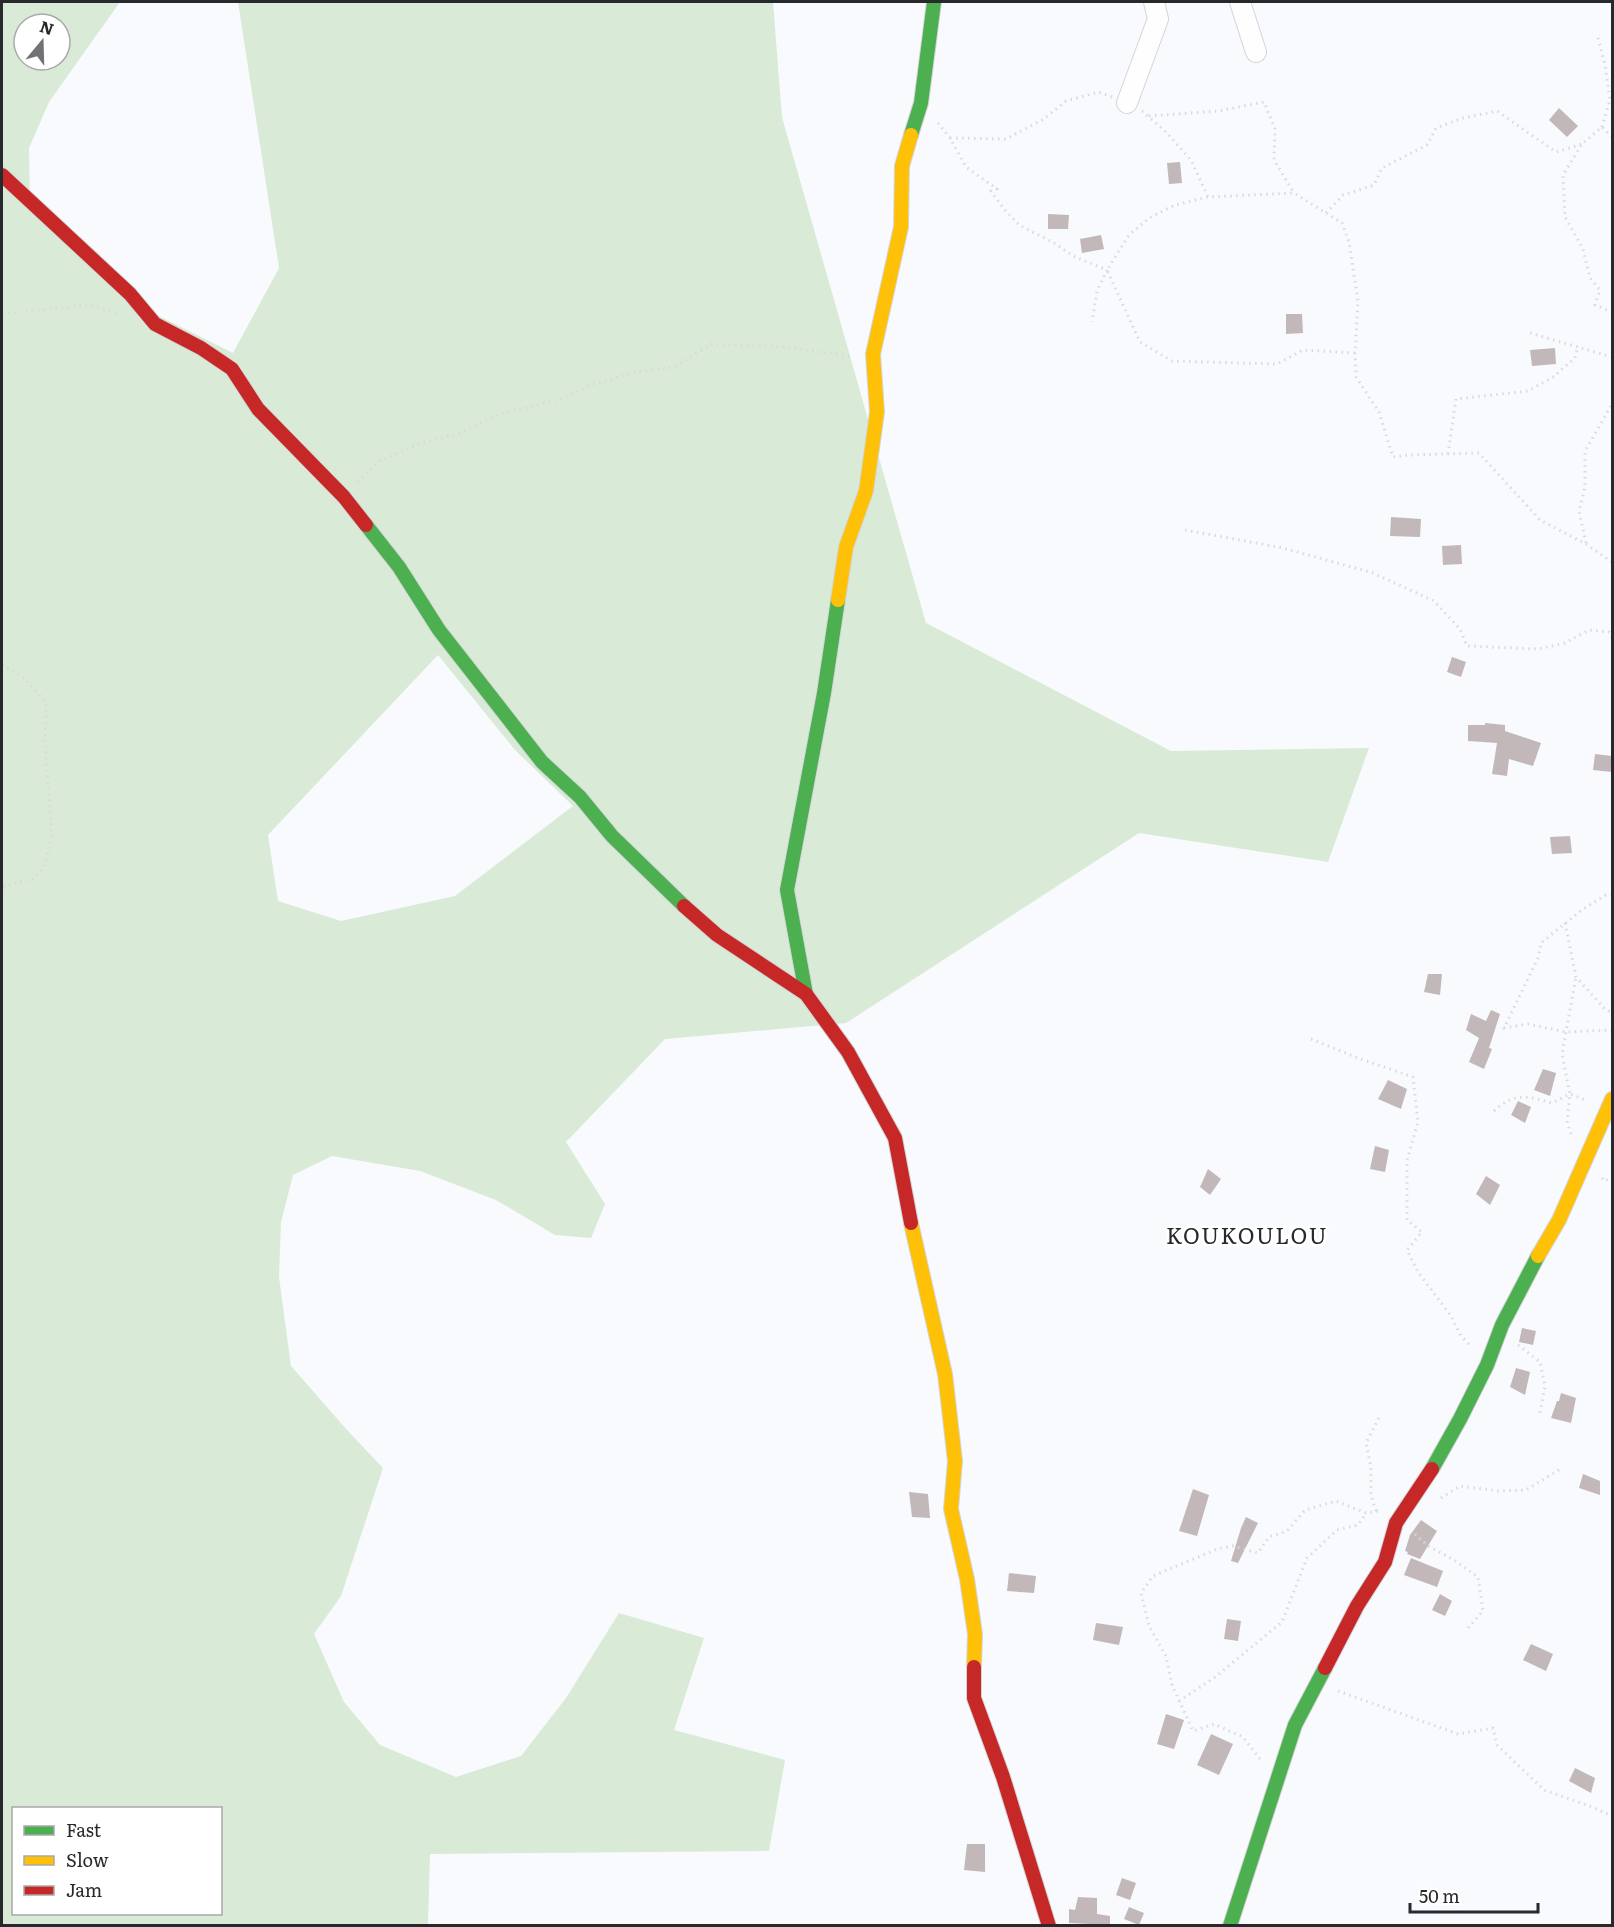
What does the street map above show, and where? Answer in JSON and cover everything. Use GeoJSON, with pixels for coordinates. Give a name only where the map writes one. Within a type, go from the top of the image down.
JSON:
{"type":"FeatureCollection","features":[{"type":"Feature","properties":{"kind":"street"},"geometry":{"type":"LineString","coordinates":[[806,994],[787,890],[824,693],[846,547],[866,491],[877,412],[873,354],[901,227],[902,166],[921,103],[934,2]]}},
{"type":"Feature","properties":{"kind":"street"},"geometry":{"type":"LineString","coordinates":[[1127,103],[1158,19],[1154,2]]}},
{"type":"Feature","properties":{"kind":"street"},"geometry":{"type":"LineString","coordinates":[[1240,2],[1256,52]]}},
{"type":"Feature","properties":{"kind":"street"},"geometry":{"type":"LineString","coordinates":[[2,176],[130,294],[155,324],[201,348],[232,369],[258,409],[344,497],[399,567],[439,630],[542,762],[580,797],[612,836],[659,883],[717,935],[806,994],[848,1052],[895,1138],[917,1256],[945,1374],[955,1461],[951,1509],[967,1579],[975,1634],[974,1698],[1003,1777],[1049,1926]]}},
{"type":"Feature","properties":{"kind":"street"},"geometry":{"type":"LineString","coordinates":[[1230,1926],[1295,1725],[1357,1606],[1385,1562],[1396,1523],[1460,1419],[1487,1365],[1502,1325],[1523,1282],[1559,1220],[1610,1103]]}},
{"type":"Feature","properties":{"kind":"path"},"geometry":{"type":"LineString","coordinates":[[1598,38],[1610,100],[1602,127],[1582,144],[1563,175],[1566,217],[1583,249],[1590,279],[1600,290],[1595,305],[1612,312]]}},
{"type":"Feature","properties":{"kind":"path"},"geometry":{"type":"LineString","coordinates":[[950,138],[1006,139],[1042,120],[1066,101],[1099,92],[1135,106],[1166,132],[1191,160],[1208,197]]}},
{"type":"Feature","properties":{"kind":"path"},"geometry":{"type":"LineString","coordinates":[[1147,116],[1218,111],[1264,102],[1275,129],[1274,160],[1294,192],[1342,223],[1350,242],[1358,301],[1356,376],[1379,412],[1393,457],[1479,453],[1540,520],[1586,544],[1612,562]]}},
{"type":"Feature","properties":{"kind":"path"},"geometry":{"type":"LineString","coordinates":[[921,103],[950,138],[966,167],[997,189],[991,191],[1019,225],[1056,244],[1073,256],[1107,270],[1140,342],[1172,361],[1277,364],[1303,350],[1355,353]]}},
{"type":"Feature","properties":{"kind":"path"},"geometry":{"type":"LineString","coordinates":[[1326,213],[1343,195],[1374,185],[1382,168],[1427,145],[1436,128],[1463,118],[1497,111],[1556,152],[1582,144]]}},
{"type":"Feature","properties":{"kind":"path"},"geometry":{"type":"LineString","coordinates":[[1602,127],[1612,137]]}},
{"type":"Feature","properties":{"kind":"path"},"geometry":{"type":"LineString","coordinates":[[1092,322],[1097,291],[1107,270],[1129,235],[1149,218],[1175,205],[1208,197],[1294,192]]}},
{"type":"Feature","properties":{"kind":"path"},"geometry":{"type":"LineString","coordinates":[[2,314],[88,305],[122,315]]}},
{"type":"Feature","properties":{"kind":"path"},"geometry":{"type":"LineString","coordinates":[[1530,333],[1612,357]]}},
{"type":"Feature","properties":{"kind":"path"},"geometry":{"type":"LineString","coordinates":[[344,497],[378,462],[418,444],[457,434],[500,414],[560,399],[589,386],[626,375],[674,367],[712,344],[782,347],[850,357],[873,354]]}},
{"type":"Feature","properties":{"kind":"path"},"geometry":{"type":"LineString","coordinates":[[1448,454],[1456,399],[1528,391],[1553,377],[1575,358],[1578,346]]}},
{"type":"Feature","properties":{"kind":"path"},"geometry":{"type":"LineString","coordinates":[[1586,544],[1579,511],[1585,487],[1585,451],[1612,404]]}},
{"type":"Feature","properties":{"kind":"path"},"geometry":{"type":"LineString","coordinates":[[1185,530],[1283,548],[1373,573],[1434,601],[1460,628],[1467,646],[1538,649],[1565,643],[1589,630],[1609,633],[1612,638]]}},
{"type":"Feature","properties":{"kind":"path"},"geometry":{"type":"LineString","coordinates":[[2,665],[25,679],[46,702],[45,743],[52,836],[44,866],[35,878],[2,887]]}},
{"type":"Feature","properties":{"kind":"path"},"geometry":{"type":"LineString","coordinates":[[1612,894],[1606,895],[1583,909],[1541,943],[1538,958],[1504,1028],[1528,1024],[1566,1032],[1612,1030]]}},
{"type":"Feature","properties":{"kind":"path"},"geometry":{"type":"LineString","coordinates":[[1565,923],[1576,977],[1562,1054],[1570,1094],[1567,1123],[1584,1163]]}},
{"type":"Feature","properties":{"kind":"path"},"geometry":{"type":"LineString","coordinates":[[1576,977],[1604,1008],[1612,1012]]}},
{"type":"Feature","properties":{"kind":"path"},"geometry":{"type":"LineString","coordinates":[[1311,1039],[1413,1077],[1418,1122],[1407,1160],[1407,1220],[1422,1232],[1407,1250],[1418,1272],[1451,1316],[1460,1334],[1487,1365]]}},
{"type":"Feature","properties":{"kind":"path"},"geometry":{"type":"LineString","coordinates":[[1494,1111],[1503,1102],[1526,1096],[1552,1103],[1570,1094],[1610,1103]]}},
{"type":"Feature","properties":{"kind":"path"},"geometry":{"type":"LineString","coordinates":[[1502,1325],[1517,1344],[1540,1362],[1545,1386],[1540,1413]]}},
{"type":"Feature","properties":{"kind":"path"},"geometry":{"type":"LineString","coordinates":[[1376,1511],[1371,1495],[1371,1467],[1366,1443],[1380,1416]]}},
{"type":"Feature","properties":{"kind":"path"},"geometry":{"type":"LineString","coordinates":[[1278,1781],[1243,1737],[1214,1724],[1193,1731],[1172,1685],[1166,1656],[1149,1626],[1141,1593],[1153,1576],[1217,1549],[1233,1546],[1258,1553],[1269,1537],[1287,1531],[1305,1510],[1336,1501],[1366,1513],[1411,1502],[1434,1503],[1460,1486],[1498,1491],[1526,1490],[1562,1468]]}},
{"type":"Feature","properties":{"kind":"path"},"geometry":{"type":"LineString","coordinates":[[1179,1701],[1214,1678],[1282,1622],[1306,1558],[1337,1530],[1358,1525],[1366,1513]]}},
{"type":"Feature","properties":{"kind":"path"},"geometry":{"type":"LineString","coordinates":[[1396,1523],[1405,1524],[1428,1546],[1454,1560],[1478,1577],[1483,1611],[1468,1628]]}},
{"type":"Feature","properties":{"kind":"path"},"geometry":{"type":"LineString","coordinates":[[1316,1683],[1458,1734],[1494,1728],[1497,1745],[1544,1790],[1612,1816]]}},
{"type":"Feature","properties":{"kind":"green space"},"geometry":{"type":"Polygon","coordinates":[[[2,2],[120,2],[72,70],[72,12],[12,12],[12,72],[70,72],[49,102],[29,148],[30,201],[139,306],[233,353],[279,268],[238,2],[773,2],[782,117],[926,623],[1171,751],[1369,748],[1328,862],[1139,833],[846,1023],[665,1039],[566,1142],[605,1204],[591,1238],[555,1235],[496,1200],[420,1171],[332,1156],[293,1175],[281,1222],[279,1277],[291,1366],[383,1468],[341,1596],[314,1634],[344,1702],[380,1745],[456,1777],[521,1756],[566,1698],[619,1613],[704,1638],[674,1730],[785,1760],[769,1851],[430,1854],[428,1925],[2,1926],[2,2]],[[438,655],[268,835],[278,901],[341,921],[455,896],[573,806],[515,750],[438,655]]]}},
{"type":"Feature","properties":{"kind":"building"},"geometry":{"type":"Polygon","coordinates":[[[1559,108],[1578,126],[1567,137],[1549,120],[1559,108]]]}},
{"type":"Feature","properties":{"kind":"building"},"geometry":{"type":"Polygon","coordinates":[[[1180,162],[1182,183],[1169,184],[1167,163],[1180,162]]]}},
{"type":"Feature","properties":{"kind":"building"},"geometry":{"type":"Polygon","coordinates":[[[1048,214],[1069,215],[1068,229],[1048,229],[1048,214]]]}},
{"type":"Feature","properties":{"kind":"building"},"geometry":{"type":"Polygon","coordinates":[[[1101,235],[1104,249],[1082,253],[1080,239],[1101,235]]]}},
{"type":"Feature","properties":{"kind":"building"},"geometry":{"type":"Polygon","coordinates":[[[1286,314],[1302,314],[1303,333],[1286,334],[1286,314]]]}},
{"type":"Feature","properties":{"kind":"building"},"geometry":{"type":"Polygon","coordinates":[[[1555,348],[1556,364],[1532,366],[1530,350],[1555,348]]]}},
{"type":"Feature","properties":{"kind":"building"},"geometry":{"type":"Polygon","coordinates":[[[1391,517],[1421,519],[1420,537],[1390,536],[1391,517]]]}},
{"type":"Feature","properties":{"kind":"building"},"geometry":{"type":"Polygon","coordinates":[[[1461,545],[1462,564],[1443,565],[1442,546],[1461,545]]]}},
{"type":"Feature","properties":{"kind":"building"},"geometry":{"type":"Polygon","coordinates":[[[1452,657],[1466,662],[1461,677],[1447,672],[1452,657]]]}},
{"type":"Feature","properties":{"kind":"building"},"geometry":{"type":"Polygon","coordinates":[[[1485,723],[1505,725],[1505,731],[1541,743],[1533,766],[1509,759],[1507,776],[1492,774],[1497,743],[1468,741],[1468,725],[1485,725],[1485,723]]]}},
{"type":"Feature","properties":{"kind":"building"},"geometry":{"type":"Polygon","coordinates":[[[1595,754],[1612,756],[1612,772],[1593,770],[1595,754]]]}},
{"type":"Feature","properties":{"kind":"building"},"geometry":{"type":"Polygon","coordinates":[[[1570,836],[1572,853],[1552,854],[1550,837],[1570,836]]]}},
{"type":"Feature","properties":{"kind":"building"},"geometry":{"type":"Polygon","coordinates":[[[1428,974],[1442,974],[1440,995],[1424,992],[1428,974]]]}},
{"type":"Feature","properties":{"kind":"building"},"geometry":{"type":"Polygon","coordinates":[[[1491,1010],[1500,1014],[1489,1048],[1492,1049],[1484,1069],[1469,1062],[1479,1038],[1466,1030],[1471,1014],[1486,1021],[1491,1010]]]}},
{"type":"Feature","properties":{"kind":"building"},"geometry":{"type":"Polygon","coordinates":[[[1543,1069],[1556,1073],[1550,1096],[1534,1090],[1543,1069]]]}},
{"type":"Feature","properties":{"kind":"building"},"geometry":{"type":"Polygon","coordinates":[[[1388,1080],[1407,1089],[1401,1109],[1378,1099],[1388,1080]]]}},
{"type":"Feature","properties":{"kind":"building"},"geometry":{"type":"Polygon","coordinates":[[[1518,1101],[1531,1107],[1525,1123],[1511,1115],[1518,1101]]]}},
{"type":"Feature","properties":{"kind":"building"},"geometry":{"type":"Polygon","coordinates":[[[1375,1146],[1389,1150],[1385,1172],[1370,1169],[1375,1146]]]}},
{"type":"Feature","properties":{"kind":"building"},"geometry":{"type":"Polygon","coordinates":[[[1208,1169],[1221,1179],[1210,1195],[1200,1187],[1208,1169]]]}},
{"type":"Feature","properties":{"kind":"building"},"geometry":{"type":"Polygon","coordinates":[[[1486,1176],[1500,1185],[1490,1205],[1476,1194],[1486,1176]]]}},
{"type":"Feature","properties":{"kind":"building"},"geometry":{"type":"Polygon","coordinates":[[[1522,1328],[1536,1331],[1533,1345],[1519,1342],[1522,1328]]]}},
{"type":"Feature","properties":{"kind":"building"},"geometry":{"type":"Polygon","coordinates":[[[1516,1368],[1530,1372],[1525,1395],[1510,1387],[1516,1368]]]}},
{"type":"Feature","properties":{"kind":"building"},"geometry":{"type":"Polygon","coordinates":[[[1561,1393],[1576,1398],[1571,1423],[1551,1418],[1561,1393]]]}},
{"type":"Feature","properties":{"kind":"building"},"geometry":{"type":"Polygon","coordinates":[[[1583,1474],[1600,1481],[1600,1495],[1579,1488],[1583,1474]]]}},
{"type":"Feature","properties":{"kind":"building"},"geometry":{"type":"Polygon","coordinates":[[[1193,1489],[1209,1495],[1197,1536],[1179,1531],[1193,1489]]]}},
{"type":"Feature","properties":{"kind":"building"},"geometry":{"type":"Polygon","coordinates":[[[909,1492],[928,1494],[930,1518],[912,1517],[909,1492]]]}},
{"type":"Feature","properties":{"kind":"building"},"geometry":{"type":"Polygon","coordinates":[[[1246,1517],[1258,1523],[1238,1563],[1231,1561],[1246,1517]]]}},
{"type":"Feature","properties":{"kind":"building"},"geometry":{"type":"Polygon","coordinates":[[[1421,1520],[1437,1531],[1420,1559],[1405,1551],[1410,1535],[1421,1520]]]}},
{"type":"Feature","properties":{"kind":"building"},"geometry":{"type":"Polygon","coordinates":[[[1411,1558],[1443,1571],[1437,1587],[1404,1575],[1411,1558]]]}},
{"type":"Feature","properties":{"kind":"building"},"geometry":{"type":"Polygon","coordinates":[[[1009,1573],[1036,1576],[1034,1593],[1007,1591],[1009,1573]]]}},
{"type":"Feature","properties":{"kind":"building"},"geometry":{"type":"Polygon","coordinates":[[[1440,1594],[1452,1601],[1445,1616],[1432,1610],[1440,1594]]]}},
{"type":"Feature","properties":{"kind":"building"},"geometry":{"type":"Polygon","coordinates":[[[1227,1619],[1241,1621],[1238,1641],[1224,1639],[1227,1619]]]}},
{"type":"Feature","properties":{"kind":"building"},"geometry":{"type":"Polygon","coordinates":[[[1096,1623],[1123,1627],[1119,1645],[1093,1640],[1096,1623]]]}},
{"type":"Feature","properties":{"kind":"building"},"geometry":{"type":"Polygon","coordinates":[[[1531,1644],[1553,1654],[1546,1671],[1523,1660],[1531,1644]]]}},
{"type":"Feature","properties":{"kind":"building"},"geometry":{"type":"Polygon","coordinates":[[[1166,1714],[1184,1720],[1174,1749],[1157,1744],[1166,1714]]]}},
{"type":"Feature","properties":{"kind":"building"},"geometry":{"type":"Polygon","coordinates":[[[1211,1734],[1233,1744],[1219,1775],[1197,1765],[1211,1734]]]}},
{"type":"Feature","properties":{"kind":"building"},"geometry":{"type":"Polygon","coordinates":[[[1575,1768],[1595,1778],[1591,1793],[1569,1781],[1575,1768]]]}},
{"type":"Feature","properties":{"kind":"building"},"geometry":{"type":"Polygon","coordinates":[[[967,1844],[985,1844],[985,1872],[964,1870],[967,1844]]]}},
{"type":"Feature","properties":{"kind":"building"},"geometry":{"type":"Polygon","coordinates":[[[1122,1878],[1136,1883],[1130,1900],[1116,1895],[1122,1878]]]}},
{"type":"Feature","properties":{"kind":"building"},"geometry":{"type":"Polygon","coordinates":[[[1078,1897],[1097,1898],[1097,1914],[1110,1916],[1110,1925],[1069,1923],[1069,1909],[1075,1910],[1078,1897]]]}},
{"type":"Feature","properties":{"kind":"building"},"geometry":{"type":"Polygon","coordinates":[[[1129,1907],[1144,1913],[1139,1925],[1124,1919],[1129,1907]]]}},
{"type":"Feature","properties":{"kind":"traffic: fast"},"geometry":{"type":"LineString","coordinates":[[911,135],[921,103],[934,2]]}},
{"type":"Feature","properties":{"kind":"traffic: fast"},"geometry":{"type":"LineString","coordinates":[[366,525],[399,567],[439,630],[542,762],[580,797],[612,836],[684,906]]}},
{"type":"Feature","properties":{"kind":"traffic: fast"},"geometry":{"type":"LineString","coordinates":[[806,994],[787,890],[824,693],[838,600]]}},
{"type":"Feature","properties":{"kind":"traffic: fast"},"geometry":{"type":"LineString","coordinates":[[1432,1469],[1487,1365],[1502,1325],[1538,1256]]}},
{"type":"Feature","properties":{"kind":"traffic: fast"},"geometry":{"type":"LineString","coordinates":[[1230,1926],[1295,1725],[1325,1668]]}},
{"type":"Feature","properties":{"kind":"traffic: slow"},"geometry":{"type":"LineString","coordinates":[[838,600],[846,547],[866,491],[877,412],[873,354],[901,227],[902,166],[911,135]]}},
{"type":"Feature","properties":{"kind":"traffic: slow"},"geometry":{"type":"LineString","coordinates":[[1538,1256],[1559,1220],[1612,1099]]}},
{"type":"Feature","properties":{"kind":"traffic: slow"},"geometry":{"type":"LineString","coordinates":[[911,1223],[945,1374],[955,1461],[951,1509],[967,1579],[975,1634],[974,1667]]}},
{"type":"Feature","properties":{"kind":"traffic: jam"},"geometry":{"type":"LineString","coordinates":[[2,175],[130,294],[155,324],[201,348],[232,369],[258,409],[344,497],[366,525]]}},
{"type":"Feature","properties":{"kind":"traffic: jam"},"geometry":{"type":"LineString","coordinates":[[684,906],[717,935],[806,994],[848,1052],[895,1138],[911,1223]]}},
{"type":"Feature","properties":{"kind":"traffic: jam"},"geometry":{"type":"LineString","coordinates":[[1325,1668],[1357,1606],[1385,1562],[1396,1523],[1432,1469]]}},
{"type":"Feature","properties":{"kind":"traffic: jam"},"geometry":{"type":"LineString","coordinates":[[974,1667],[974,1698],[1003,1777],[1049,1926]]}},
{"type":"Feature","properties":{"kind":"district","name":"KOUKOULOU"},"geometry":{"type":"Point","coordinates":[1247,1234]}}]}
